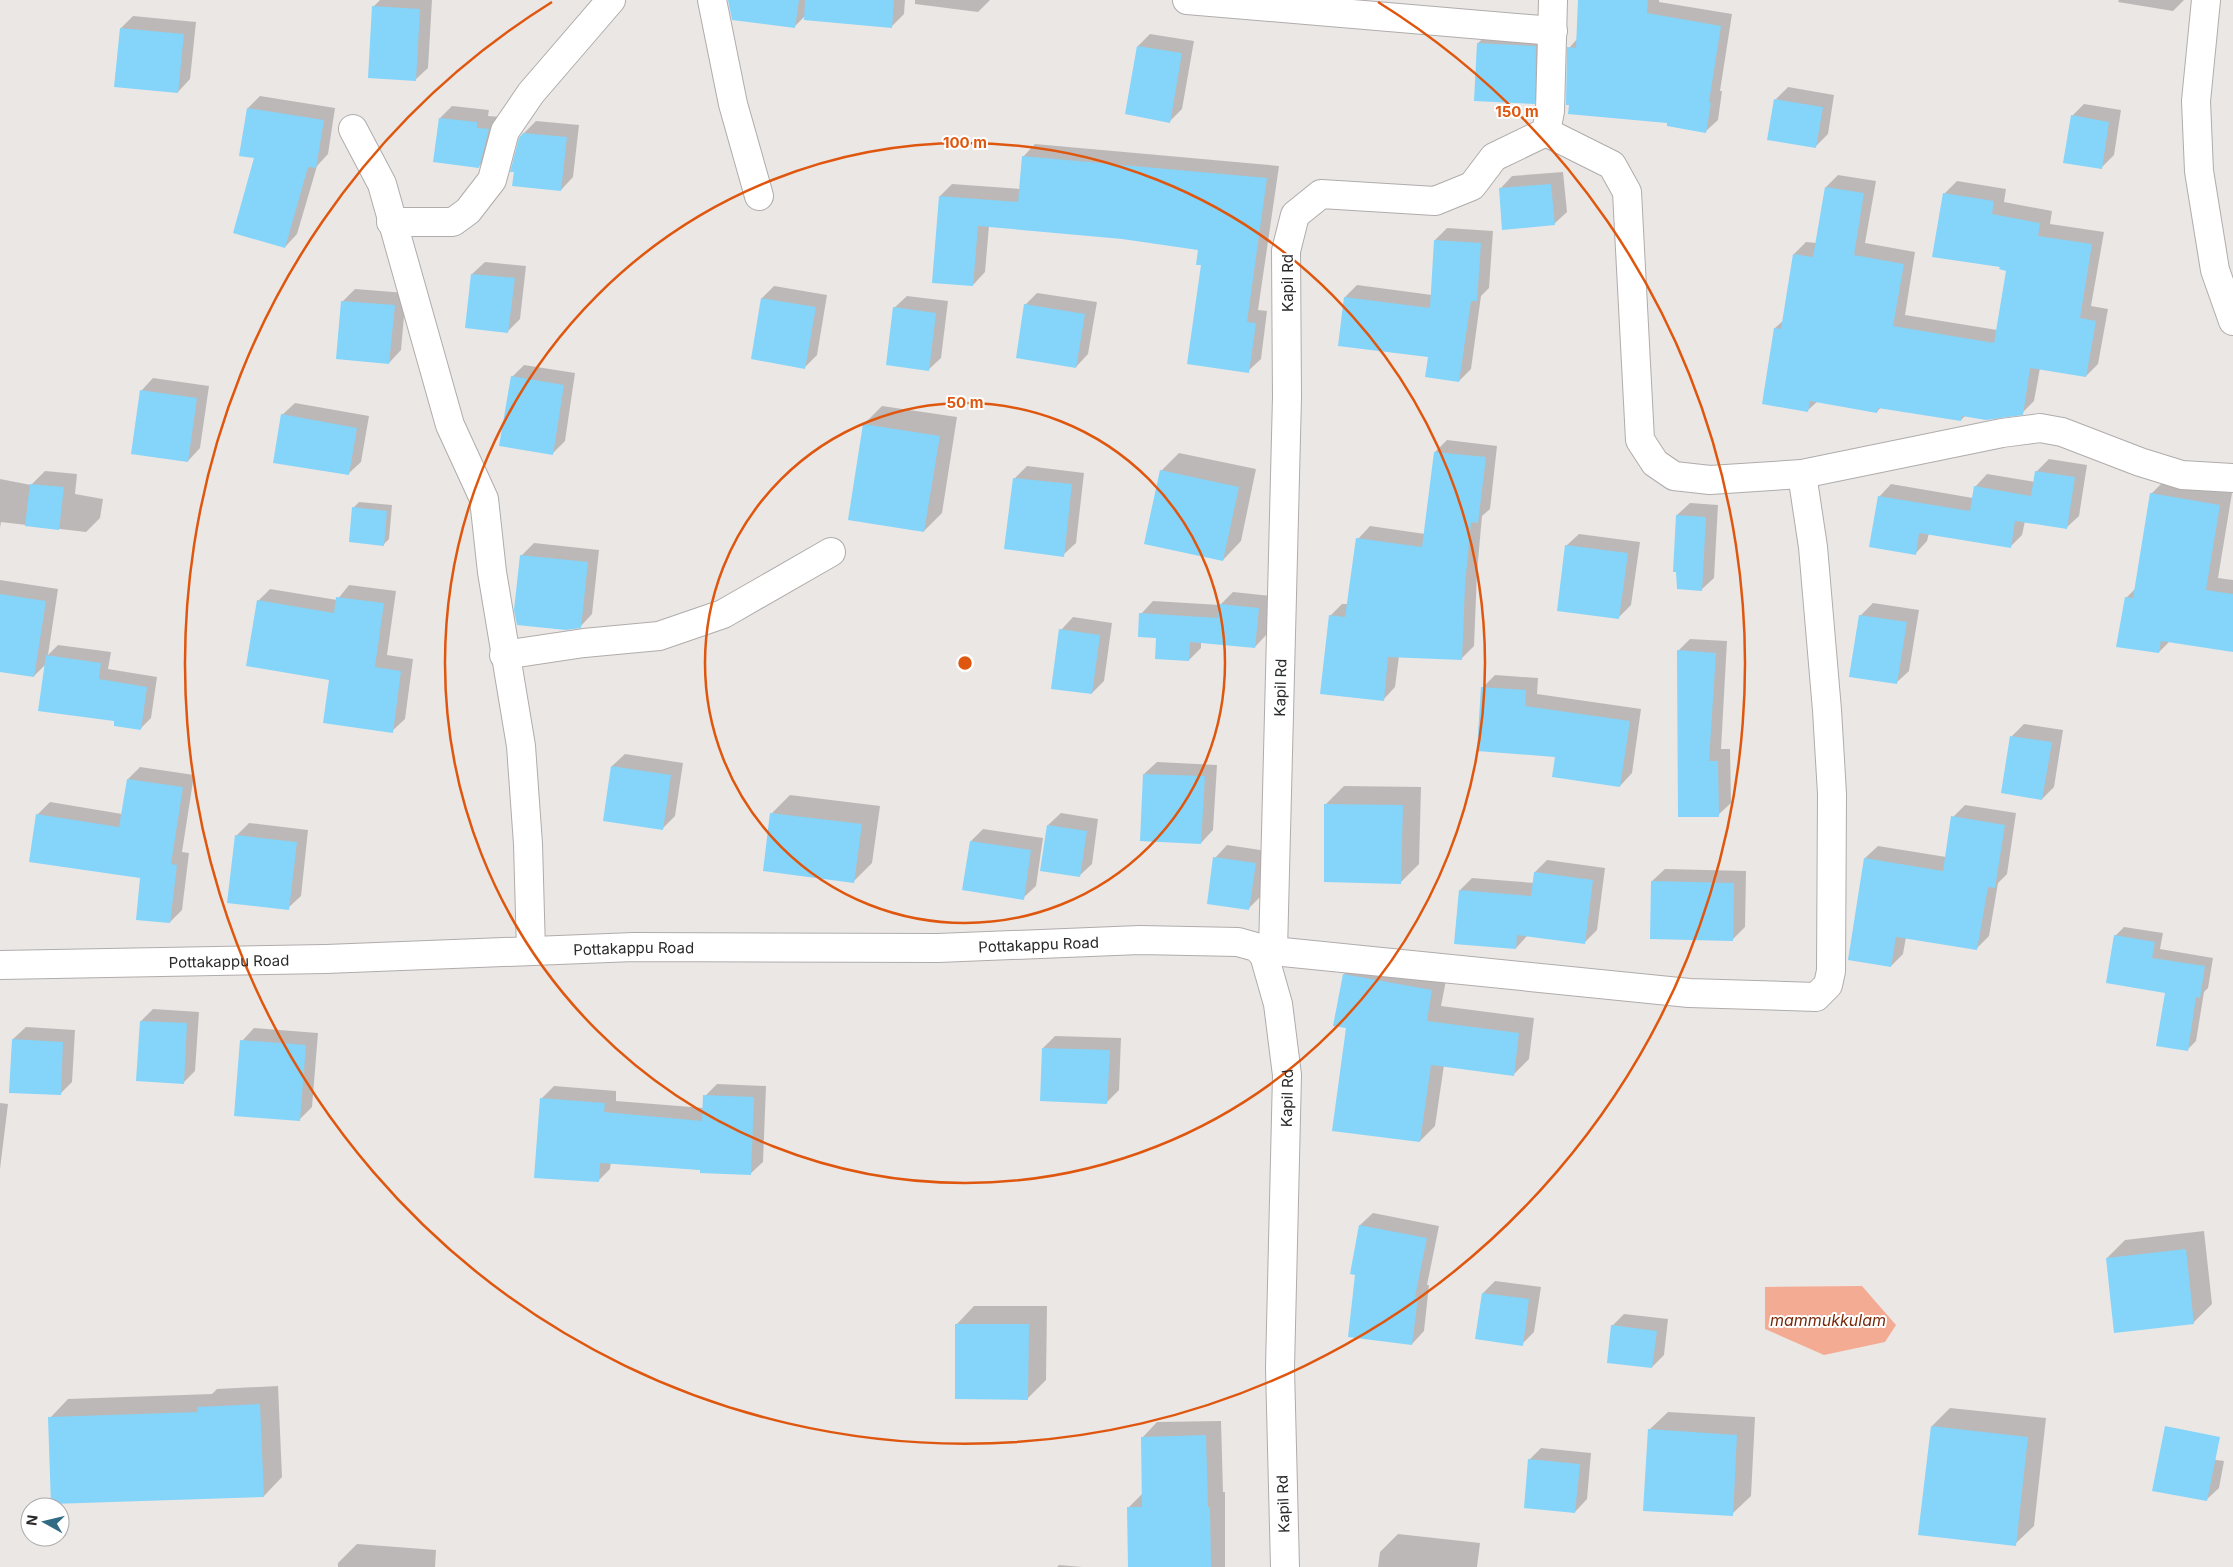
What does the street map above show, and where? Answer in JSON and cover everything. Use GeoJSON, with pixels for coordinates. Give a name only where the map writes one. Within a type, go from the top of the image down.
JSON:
{"type":"FeatureCollection","features":[{"type":"Feature","properties":{"kind":"street"},"geometry":{"type":"LineString","coordinates":[[391,222],[453,222],[468,211],[492,180],[505,132],[531,93],[611,0]]}},
{"type":"Feature","properties":{"kind":"street"},"geometry":{"type":"LineString","coordinates":[[712,0],[733,104],[759,196]]}},
{"type":"Feature","properties":{"kind":"street"},"geometry":{"type":"LineString","coordinates":[[1187,0],[1553,31]]}},
{"type":"Feature","properties":{"kind":"street"},"geometry":{"type":"LineString","coordinates":[[1553,0],[1550,111],[1546,132],[1612,165],[1626,192],[1640,440],[1655,463],[1674,476],[1710,480],[1802,474],[2002,433],[2040,428],[2062,432],[2140,462],[2182,475],[2233,478]]}},
{"type":"Feature","properties":{"kind":"street"},"geometry":{"type":"LineString","coordinates":[[2206,0],[2196,101],[2199,171],[2215,270],[2233,321]]}},
{"type":"Feature","properties":{"kind":"street"},"geometry":{"type":"LineString","coordinates":[[353,129],[382,184],[391,222],[418,306],[450,424],[484,499],[504,655],[520,746],[528,844],[531,951]]}},
{"type":"Feature","properties":{"kind":"street","name":"Kapil Rd"},"geometry":{"type":"LineString","coordinates":[[1285,1567],[1280,1368],[1287,1075],[1278,1004],[1268,953],[1287,397],[1286,251],[1296,215],[1321,194],[1435,201],[1472,186],[1494,157],[1546,132]]}},
{"type":"Feature","properties":{"kind":"street"},"geometry":{"type":"LineString","coordinates":[[1268,953],[1689,993],[1816,997],[1828,985],[1831,971],[1832,794],[1813,547],[1802,474]]}},
{"type":"Feature","properties":{"kind":"street"},"geometry":{"type":"LineString","coordinates":[[504,655],[584,643],[659,636],[723,614],[831,552]]}},
{"type":"Feature","properties":{"kind":"street","name":"Pottakappu Road"},"geometry":{"type":"LineString","coordinates":[[0,965],[326,959],[634,947],[938,948],[1140,940],[1238,942],[1256,947],[1268,953]]}},
{"type":"Feature","properties":{"kind":"water","name":"mammukkulam"},"geometry":{"type":"Polygon","coordinates":[[[1862,1286],[1896,1325],[1885,1342],[1824,1355],[1765,1329],[1765,1287],[1862,1286]]]}},
{"type":"Feature","properties":{"kind":"building"},"geometry":{"type":"Polygon","coordinates":[[[728,0],[799,0],[795,28],[732,20],[728,0]]]}},
{"type":"Feature","properties":{"kind":"building"},"geometry":{"type":"Polygon","coordinates":[[[805,0],[894,0],[892,28],[804,20],[805,0]]]}},
{"type":"Feature","properties":{"kind":"building"},"geometry":{"type":"Polygon","coordinates":[[[1578,0],[1648,0],[1647,13],[1721,26],[1706,133],[1667,126],[1667,123],[1568,114],[1569,105],[1566,105],[1567,47],[1576,48],[1578,0]]]}},
{"type":"Feature","properties":{"kind":"building"},"geometry":{"type":"Polygon","coordinates":[[[372,6],[420,9],[416,81],[368,78],[372,6]]]}},
{"type":"Feature","properties":{"kind":"building"},"geometry":{"type":"Polygon","coordinates":[[[120,28],[184,34],[178,93],[114,87],[120,28]]]}},
{"type":"Feature","properties":{"kind":"building"},"geometry":{"type":"Polygon","coordinates":[[[1477,43],[1536,46],[1535,104],[1474,101],[1477,43]]]}},
{"type":"Feature","properties":{"kind":"building"},"geometry":{"type":"Polygon","coordinates":[[[1137,46],[1182,53],[1170,123],[1125,114],[1137,46]]]}},
{"type":"Feature","properties":{"kind":"building"},"geometry":{"type":"Polygon","coordinates":[[[1774,99],[1823,107],[1816,148],[1767,140],[1774,99]]]}},
{"type":"Feature","properties":{"kind":"building"},"geometry":{"type":"Polygon","coordinates":[[[247,108],[324,120],[316,168],[308,167],[285,248],[233,233],[254,158],[239,156],[247,108]]]}},
{"type":"Feature","properties":{"kind":"building"},"geometry":{"type":"Polygon","coordinates":[[[2071,115],[2109,122],[2102,169],[2063,163],[2071,115]]]}},
{"type":"Feature","properties":{"kind":"building"},"geometry":{"type":"Polygon","coordinates":[[[439,118],[477,122],[477,128],[489,129],[479,168],[433,162],[439,118]]]}},
{"type":"Feature","properties":{"kind":"building"},"geometry":{"type":"Polygon","coordinates":[[[523,133],[567,137],[561,191],[512,186],[514,172],[510,172],[519,138],[523,133]]]}},
{"type":"Feature","properties":{"kind":"building"},"geometry":{"type":"Polygon","coordinates":[[[1022,156],[1267,178],[1247,322],[1256,323],[1249,373],[1187,364],[1201,265],[1196,265],[1198,250],[1122,239],[978,226],[973,286],[932,283],[939,196],[1018,202],[1022,156]]]}},
{"type":"Feature","properties":{"kind":"building"},"geometry":{"type":"Polygon","coordinates":[[[1551,184],[1555,225],[1502,230],[1499,188],[1551,184]]]}},
{"type":"Feature","properties":{"kind":"building"},"geometry":{"type":"Polygon","coordinates":[[[1825,187],[1864,193],[1854,255],[1904,264],[1893,326],[1994,343],[2006,271],[1999,269],[2000,267],[1932,257],[1943,193],[1994,201],[1992,214],[2040,223],[2038,236],[2092,244],[2080,318],[2096,321],[2086,377],[2030,368],[2023,415],[1986,420],[1962,416],[1961,421],[1878,408],[1877,413],[1810,401],[1808,412],[1762,404],[1774,328],[1781,329],[1793,254],[1813,257],[1825,187]]]}},
{"type":"Feature","properties":{"kind":"building"},"geometry":{"type":"Polygon","coordinates":[[[1434,240],[1481,243],[1477,301],[1471,301],[1459,382],[1425,377],[1428,357],[1338,346],[1344,297],[1430,308],[1434,240]]]}},
{"type":"Feature","properties":{"kind":"building"},"geometry":{"type":"Polygon","coordinates":[[[471,274],[515,278],[508,333],[465,328],[471,274]]]}},
{"type":"Feature","properties":{"kind":"building"},"geometry":{"type":"Polygon","coordinates":[[[761,298],[816,307],[805,369],[751,359],[761,298]]]}},
{"type":"Feature","properties":{"kind":"building"},"geometry":{"type":"Polygon","coordinates":[[[341,301],[395,305],[389,364],[336,359],[341,301]]]}},
{"type":"Feature","properties":{"kind":"building"},"geometry":{"type":"Polygon","coordinates":[[[1024,304],[1085,314],[1076,368],[1016,358],[1024,304]]]}},
{"type":"Feature","properties":{"kind":"building"},"geometry":{"type":"Polygon","coordinates":[[[893,307],[936,313],[929,371],[886,365],[893,307]]]}},
{"type":"Feature","properties":{"kind":"building"},"geometry":{"type":"Polygon","coordinates":[[[511,376],[564,385],[553,455],[499,446],[511,376]]]}},
{"type":"Feature","properties":{"kind":"building"},"geometry":{"type":"Polygon","coordinates":[[[140,390],[197,398],[188,462],[131,454],[140,390]]]}},
{"type":"Feature","properties":{"kind":"building"},"geometry":{"type":"Polygon","coordinates":[[[281,414],[357,428],[349,475],[273,463],[281,414]]]}},
{"type":"Feature","properties":{"kind":"building"},"geometry":{"type":"Polygon","coordinates":[[[863,424],[940,436],[924,532],[848,520],[863,424]]]}},
{"type":"Feature","properties":{"kind":"building"},"geometry":{"type":"Polygon","coordinates":[[[1434,452],[1486,457],[1478,523],[1471,522],[1465,585],[1462,660],[1388,657],[1384,701],[1320,694],[1329,615],[1345,617],[1356,538],[1422,547],[1434,452]]]}},
{"type":"Feature","properties":{"kind":"building"},"geometry":{"type":"Polygon","coordinates":[[[1160,470],[1239,487],[1223,561],[1144,544],[1160,470]]]}},
{"type":"Feature","properties":{"kind":"building"},"geometry":{"type":"Polygon","coordinates":[[[2035,471],[2075,477],[2067,529],[2015,521],[2011,548],[1919,533],[1916,555],[1869,547],[1878,496],[1970,511],[1974,486],[2031,496],[2035,471]]]}},
{"type":"Feature","properties":{"kind":"building"},"geometry":{"type":"Polygon","coordinates":[[[1013,478],[1072,484],[1064,557],[1004,549],[1013,478]]]}},
{"type":"Feature","properties":{"kind":"building"},"geometry":{"type":"Polygon","coordinates":[[[30,484],[64,487],[59,530],[25,526],[30,484]]]}},
{"type":"Feature","properties":{"kind":"building"},"geometry":{"type":"Polygon","coordinates":[[[2150,493],[2220,505],[2206,590],[2233,594],[2233,652],[2161,641],[2159,653],[2116,647],[2125,597],[2133,598],[2150,493]]]}},
{"type":"Feature","properties":{"kind":"building"},"geometry":{"type":"Polygon","coordinates":[[[352,507],[387,511],[384,546],[349,542],[352,507]]]}},
{"type":"Feature","properties":{"kind":"building"},"geometry":{"type":"Polygon","coordinates":[[[1676,515],[1706,517],[1702,591],[1677,589],[1676,572],[1673,572],[1676,515]]]}},
{"type":"Feature","properties":{"kind":"building"},"geometry":{"type":"Polygon","coordinates":[[[1565,545],[1628,553],[1619,619],[1557,611],[1565,545]]]}},
{"type":"Feature","properties":{"kind":"building"},"geometry":{"type":"Polygon","coordinates":[[[520,555],[588,562],[581,628],[566,630],[517,625],[514,610],[520,555]]]}},
{"type":"Feature","properties":{"kind":"building"},"geometry":{"type":"Polygon","coordinates":[[[0,594],[46,601],[34,677],[0,672],[0,594]]]}},
{"type":"Feature","properties":{"kind":"building"},"geometry":{"type":"Polygon","coordinates":[[[336,597],[384,603],[375,667],[401,671],[393,733],[323,723],[329,680],[246,666],[257,600],[334,613],[336,597]]]}},
{"type":"Feature","properties":{"kind":"building"},"geometry":{"type":"Polygon","coordinates":[[[1219,604],[1259,608],[1255,648],[1190,642],[1189,661],[1155,659],[1156,638],[1138,637],[1139,613],[1218,618],[1219,604]]]}},
{"type":"Feature","properties":{"kind":"building"},"geometry":{"type":"Polygon","coordinates":[[[1859,615],[1907,622],[1897,684],[1849,677],[1859,615]]]}},
{"type":"Feature","properties":{"kind":"building"},"geometry":{"type":"Polygon","coordinates":[[[1059,629],[1100,635],[1092,694],[1051,689],[1059,629]]]}},
{"type":"Feature","properties":{"kind":"building"},"geometry":{"type":"Polygon","coordinates":[[[1677,650],[1716,653],[1709,761],[1718,761],[1719,817],[1678,817],[1677,650]]]}},
{"type":"Feature","properties":{"kind":"building"},"geometry":{"type":"Polygon","coordinates":[[[46,655],[101,663],[99,679],[147,687],[141,730],[114,726],[114,721],[38,711],[46,655]]]}},
{"type":"Feature","properties":{"kind":"building"},"geometry":{"type":"Polygon","coordinates":[[[1481,687],[1526,690],[1525,706],[1630,721],[1620,787],[1552,777],[1555,757],[1477,751],[1481,687]]]}},
{"type":"Feature","properties":{"kind":"building"},"geometry":{"type":"Polygon","coordinates":[[[2010,736],[2052,742],[2042,800],[2001,793],[2010,736]]]}},
{"type":"Feature","properties":{"kind":"building"},"geometry":{"type":"Polygon","coordinates":[[[611,766],[671,775],[663,830],[603,821],[611,766]]]}},
{"type":"Feature","properties":{"kind":"building"},"geometry":{"type":"Polygon","coordinates":[[[1143,774],[1205,776],[1201,844],[1140,841],[1143,774]]]}},
{"type":"Feature","properties":{"kind":"building"},"geometry":{"type":"Polygon","coordinates":[[[127,779],[183,787],[171,864],[177,865],[170,923],[136,920],[140,878],[29,862],[36,814],[119,827],[127,779]]]}},
{"type":"Feature","properties":{"kind":"building"},"geometry":{"type":"Polygon","coordinates":[[[1324,804],[1403,805],[1401,884],[1324,882],[1324,804]]]}},
{"type":"Feature","properties":{"kind":"building"},"geometry":{"type":"Polygon","coordinates":[[[770,813],[862,824],[854,883],[763,871],[770,813]]]}},
{"type":"Feature","properties":{"kind":"building"},"geometry":{"type":"Polygon","coordinates":[[[1951,816],[2005,825],[1995,888],[1988,887],[1977,950],[1896,937],[1891,967],[1848,960],[1864,858],[1943,871],[1951,816]]]}},
{"type":"Feature","properties":{"kind":"building"},"geometry":{"type":"Polygon","coordinates":[[[1047,825],[1087,831],[1080,877],[1040,871],[1047,825]]]}},
{"type":"Feature","properties":{"kind":"building"},"geometry":{"type":"Polygon","coordinates":[[[235,835],[297,842],[289,910],[227,903],[235,835]]]}},
{"type":"Feature","properties":{"kind":"building"},"geometry":{"type":"Polygon","coordinates":[[[970,841],[1031,850],[1024,900],[962,890],[970,841]]]}},
{"type":"Feature","properties":{"kind":"building"},"geometry":{"type":"Polygon","coordinates":[[[1213,857],[1256,863],[1249,910],[1207,904],[1213,857]]]}},
{"type":"Feature","properties":{"kind":"building"},"geometry":{"type":"Polygon","coordinates":[[[1534,872],[1593,880],[1585,944],[1517,935],[1516,949],[1454,944],[1459,890],[1531,896],[1534,872]]]}},
{"type":"Feature","properties":{"kind":"building"},"geometry":{"type":"Polygon","coordinates":[[[1651,881],[1734,883],[1733,941],[1650,939],[1651,881]]]}},
{"type":"Feature","properties":{"kind":"building"},"geometry":{"type":"Polygon","coordinates":[[[2114,935],[2155,942],[2152,958],[2205,966],[2200,998],[2196,997],[2188,1051],[2156,1046],[2165,993],[2106,983],[2114,935]]]}},
{"type":"Feature","properties":{"kind":"building"},"geometry":{"type":"Polygon","coordinates":[[[1343,974],[1432,990],[1427,1021],[1519,1033],[1514,1076],[1431,1065],[1420,1142],[1332,1131],[1346,1028],[1333,1026],[1343,974]]]}},
{"type":"Feature","properties":{"kind":"building"},"geometry":{"type":"Polygon","coordinates":[[[140,1021],[187,1023],[184,1084],[136,1081],[140,1021]]]}},
{"type":"Feature","properties":{"kind":"building"},"geometry":{"type":"Polygon","coordinates":[[[12,1039],[63,1042],[61,1095],[9,1093],[12,1039]]]}},
{"type":"Feature","properties":{"kind":"building"},"geometry":{"type":"Polygon","coordinates":[[[240,1040],[306,1045],[300,1121],[234,1116],[240,1040]]]}},
{"type":"Feature","properties":{"kind":"building"},"geometry":{"type":"Polygon","coordinates":[[[1042,1048],[1110,1050],[1107,1104],[1040,1101],[1042,1048]]]}},
{"type":"Feature","properties":{"kind":"building"},"geometry":{"type":"Polygon","coordinates":[[[703,1095],[754,1097],[751,1175],[700,1173],[700,1170],[600,1163],[599,1182],[534,1178],[540,1098],[605,1103],[604,1112],[702,1121],[703,1095]]]}},
{"type":"Feature","properties":{"kind":"building"},"geometry":{"type":"Polygon","coordinates":[[[1359,1225],[1427,1238],[1415,1297],[1418,1297],[1412,1345],[1348,1337],[1355,1275],[1350,1274],[1359,1225]]]}},
{"type":"Feature","properties":{"kind":"building"},"geometry":{"type":"Polygon","coordinates":[[[2186,1249],[2194,1324],[2114,1333],[2106,1258],[2186,1249]]]}},
{"type":"Feature","properties":{"kind":"building"},"geometry":{"type":"Polygon","coordinates":[[[1482,1293],[1529,1299],[1523,1346],[1475,1339],[1482,1293]]]}},
{"type":"Feature","properties":{"kind":"building"},"geometry":{"type":"Polygon","coordinates":[[[955,1324],[1029,1324],[1028,1400],[955,1399],[955,1324]]]}},
{"type":"Feature","properties":{"kind":"building"},"geometry":{"type":"Polygon","coordinates":[[[1611,1325],[1657,1331],[1652,1368],[1607,1363],[1611,1325]]]}},
{"type":"Feature","properties":{"kind":"building"},"geometry":{"type":"Polygon","coordinates":[[[260,1404],[264,1497],[70,1503],[70,1497],[51,1497],[48,1417],[198,1412],[197,1407],[260,1404]]]}},
{"type":"Feature","properties":{"kind":"building"},"geometry":{"type":"Polygon","coordinates":[[[1931,1426],[2028,1437],[2016,1546],[1918,1535],[1931,1426]]]}},
{"type":"Feature","properties":{"kind":"building"},"geometry":{"type":"Polygon","coordinates":[[[2165,1426],[2220,1437],[2207,1501],[2152,1491],[2165,1426]]]}},
{"type":"Feature","properties":{"kind":"building"},"geometry":{"type":"Polygon","coordinates":[[[1648,1429],[1737,1435],[1733,1516],[1643,1511],[1648,1429]]]}},
{"type":"Feature","properties":{"kind":"building"},"geometry":{"type":"Polygon","coordinates":[[[1206,1435],[1211,1567],[1128,1567],[1127,1507],[1142,1507],[1141,1437],[1206,1435]]]}},
{"type":"Feature","properties":{"kind":"building"},"geometry":{"type":"Polygon","coordinates":[[[1528,1459],[1580,1464],[1575,1513],[1524,1508],[1528,1459]]]}}]}
